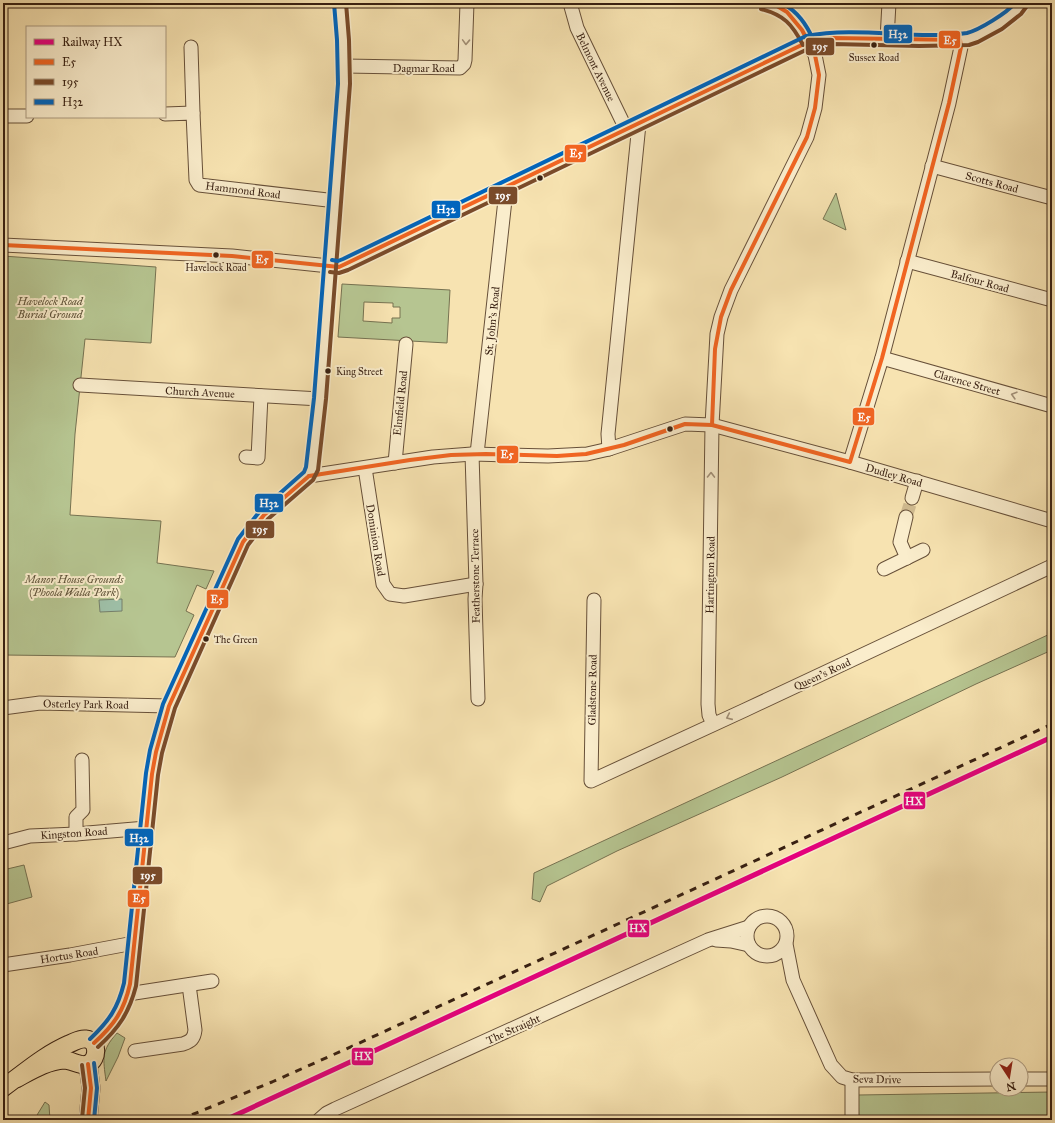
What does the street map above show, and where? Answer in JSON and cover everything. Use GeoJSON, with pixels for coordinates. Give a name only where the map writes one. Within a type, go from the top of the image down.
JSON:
{"type":"FeatureCollection","features":[{"type":"Feature","properties":{"kind":"main road"},"geometry":{"type":"LineString","coordinates":[[82,1038],[89,1039],[94,1043],[96,1055],[92,1060],[81,1063],[65,1060],[55,1062],[37,1068],[9,1083],[42,1058],[54,1051],[82,1038]]}},
{"type":"Feature","properties":{"kind":"main road"},"geometry":{"type":"LineString","coordinates":[[73,1043],[70,1049],[70,1056],[81,1063],[90,1075],[91,1088],[88,1120]]}},
{"type":"Feature","properties":{"kind":"street"},"geometry":{"type":"LineString","coordinates":[[94,1043],[119,1017],[128,994],[132,972],[152,774],[156,752],[169,706],[243,542],[264,515],[309,476],[314,460],[331,266],[345,66],[340,3]]}},
{"type":"Feature","properties":{"kind":"street","name":"Dagmar Road"},"geometry":{"type":"LineString","coordinates":[[345,66],[460,68],[464,64],[465,60],[467,3]]}},
{"type":"Feature","properties":{"kind":"street","name":"Belmont Avenue"},"geometry":{"type":"LineString","coordinates":[[570,3],[577,28],[626,129]]}},
{"type":"Feature","properties":{"kind":"street","name":"Hartington Road"},"geometry":{"type":"LineString","coordinates":[[713,724],[709,715],[708,704],[712,425],[717,334],[721,317],[731,290],[807,137],[816,108],[819,75],[815,55],[802,30],[788,12],[777,6],[763,3]]}},
{"type":"Feature","properties":{"kind":"street"},"geometry":{"type":"LineString","coordinates":[[887,39],[889,3]]}},
{"type":"Feature","properties":{"kind":"street"},"geometry":{"type":"LineString","coordinates":[[3,245],[232,256],[339,267],[808,42],[833,38],[960,40],[975,37],[998,24],[1017,10],[1022,3]]}},
{"type":"Feature","properties":{"kind":"street"},"geometry":{"type":"LineString","coordinates":[[850,462],[882,358],[949,103],[961,47],[960,40]]}},
{"type":"Feature","properties":{"kind":"street","name":"Hammond Road"},"geometry":{"type":"LineString","coordinates":[[191,47],[196,180],[199,185],[336,201]]}},
{"type":"Feature","properties":{"kind":"street"},"geometry":{"type":"LineString","coordinates":[[166,114],[193,113]]}},
{"type":"Feature","properties":{"kind":"street"},"geometry":{"type":"LineString","coordinates":[[3,116],[26,116]]}},
{"type":"Feature","properties":{"kind":"street"},"geometry":{"type":"LineString","coordinates":[[609,449],[608,434],[639,124]]}},
{"type":"Feature","properties":{"kind":"street","name":"Scotts Road"},"geometry":{"type":"LineString","coordinates":[[932,166],[1052,198]]}},
{"type":"Feature","properties":{"kind":"street","name":"St. John's Road"},"geometry":{"type":"LineString","coordinates":[[475,454],[505,200],[503,188]]}},
{"type":"Feature","properties":{"kind":"street","name":"Balfour Road"},"geometry":{"type":"LineString","coordinates":[[907,261],[1052,300]]}},
{"type":"Feature","properties":{"kind":"street","name":"Elmfield Road"},"geometry":{"type":"LineString","coordinates":[[395,463],[406,344]]}},
{"type":"Feature","properties":{"kind":"street","name":"Clarence Street"},"geometry":{"type":"LineString","coordinates":[[882,358],[1052,406]]}},
{"type":"Feature","properties":{"kind":"street","name":"Church Avenue"},"geometry":{"type":"LineString","coordinates":[[80,385],[320,399]]}},
{"type":"Feature","properties":{"kind":"street"},"geometry":{"type":"LineString","coordinates":[[246,457],[258,458],[261,396]]}},
{"type":"Feature","properties":{"kind":"street","name":"Dudley Road"},"geometry":{"type":"LineString","coordinates":[[309,476],[433,457],[475,454],[548,456],[587,454],[609,449],[685,424],[712,425],[850,462],[1052,521]]}},
{"type":"Feature","properties":{"kind":"street","name":"Featherstone Terrace"},"geometry":{"type":"LineString","coordinates":[[475,454],[475,599],[478,699]]}},
{"type":"Feature","properties":{"kind":"street","name":"Dominion Road"},"geometry":{"type":"LineString","coordinates":[[365,468],[383,584],[390,594],[404,596],[476,584]]}},
{"type":"Feature","properties":{"kind":"street"},"geometry":{"type":"LineString","coordinates":[[912,498],[917,481]]}},
{"type":"Feature","properties":{"kind":"street"},"geometry":{"type":"LineString","coordinates":[[906,517],[900,542],[907,558]]}},
{"type":"Feature","properties":{"kind":"street"},"geometry":{"type":"LineString","coordinates":[[884,569],[923,550]]}},
{"type":"Feature","properties":{"kind":"street","name":"Queen's Road"},"geometry":{"type":"LineString","coordinates":[[591,781],[1052,566]]}},
{"type":"Feature","properties":{"kind":"street","name":"Gladstone Road"},"geometry":{"type":"LineString","coordinates":[[591,781],[594,600]]}},
{"type":"Feature","properties":{"kind":"street","name":"Osterley Park Road"},"geometry":{"type":"LineString","coordinates":[[3,708],[40,703],[169,706]]}},
{"type":"Feature","properties":{"kind":"street"},"geometry":{"type":"LineString","coordinates":[[76,834],[76,817],[83,810],[82,760]]}},
{"type":"Feature","properties":{"kind":"street","name":"Kingston Road"},"geometry":{"type":"LineString","coordinates":[[3,844],[30,836],[146,828]]}},
{"type":"Feature","properties":{"kind":"street"},"geometry":{"type":"LineString","coordinates":[[768,915],[774,916],[784,924],[788,938],[786,944],[782,950],[776,954],[770,956],[757,954],[749,945],[747,939],[749,927],[757,918],[768,915]]}},
{"type":"Feature","properties":{"kind":"street","name":"The Straight"},"geometry":{"type":"LineString","coordinates":[[320,1120],[327,1113],[335,1109],[708,940],[749,927]]}},
{"type":"Feature","properties":{"kind":"street","name":"The Straight"},"geometry":{"type":"LineString","coordinates":[[708,940],[731,941],[749,945]]}},
{"type":"Feature","properties":{"kind":"street","name":"Hortus Road"},"geometry":{"type":"LineString","coordinates":[[3,965],[70,955],[134,943]]}},
{"type":"Feature","properties":{"kind":"street","name":"Seva Drive"},"geometry":{"type":"LineString","coordinates":[[786,944],[793,980],[831,1065],[842,1076],[852,1080],[989,1079]]}},
{"type":"Feature","properties":{"kind":"street","name":"Seva Drive"},"geometry":{"type":"LineString","coordinates":[[770,956],[781,965],[793,980]]}},
{"type":"Feature","properties":{"kind":"street"},"geometry":{"type":"LineString","coordinates":[[128,994],[212,981]]}},
{"type":"Feature","properties":{"kind":"street"},"geometry":{"type":"LineString","coordinates":[[134,1052],[190,1042],[194,1037],[195,1030],[189,985]]}},
{"type":"Feature","properties":{"kind":"street"},"geometry":{"type":"LineString","coordinates":[[1029,1079],[1052,1078]]}},
{"type":"Feature","properties":{"kind":"street"},"geometry":{"type":"LineString","coordinates":[[852,1080],[852,1120]]}},
{"type":"Feature","properties":{"kind":"green space"},"geometry":{"type":"Polygon","coordinates":[[[836,193],[846,230],[823,219],[836,193]]]}},
{"type":"Feature","properties":{"kind":"green space"},"geometry":{"type":"Polygon","coordinates":[[[3,256],[156,267],[151,343],[85,339],[75,434],[70,515],[161,521],[157,563],[214,571],[206,589],[197,585],[186,611],[194,615],[175,657],[3,655],[3,256]]]}},
{"type":"Feature","properties":{"kind":"green space"},"geometry":{"type":"Polygon","coordinates":[[[342,284],[450,290],[447,343],[338,337],[342,284]],[[364,302],[363,321],[392,323],[392,318],[400,318],[400,307],[393,307],[393,303],[364,302]]]}},
{"type":"Feature","properties":{"kind":"green space"},"geometry":{"type":"Polygon","coordinates":[[[1052,633],[1052,650],[976,684],[782,777],[617,851],[547,886],[540,902],[532,899],[534,873],[1052,633]]]}},
{"type":"Feature","properties":{"kind":"green space"},"geometry":{"type":"Polygon","coordinates":[[[24,865],[32,897],[3,905],[3,870],[24,865]]]}},
{"type":"Feature","properties":{"kind":"green space"},"geometry":{"type":"Polygon","coordinates":[[[117,1033],[125,1038],[118,1057],[106,1081],[104,1055],[108,1045],[117,1033]]]}},
{"type":"Feature","properties":{"kind":"green space"},"geometry":{"type":"Polygon","coordinates":[[[1029,1092],[1052,1092],[1052,1120],[859,1120],[858,1095],[989,1093],[989,1097],[1029,1097],[1029,1092]]]}},
{"type":"Feature","properties":{"kind":"green space"},"geometry":{"type":"Polygon","coordinates":[[[45,1102],[49,1105],[50,1120],[34,1120],[45,1102]]]}},
{"type":"Feature","properties":{"kind":"shaded area"},"geometry":{"type":"Polygon","coordinates":[[[122,599],[122,611],[100,612],[99,600],[122,599]]]}},
{"type":"Feature","properties":{"kind":"tunnel"},"geometry":{"type":"LineString","coordinates":[[906,517],[912,498]]}},
{"type":"Feature","properties":{"kind":"railway"},"geometry":{"type":"LineString","coordinates":[[179,1120],[272,1082],[355,1045],[1052,724]]}},
{"type":"Feature","properties":{"kind":"rail line","name":"HX"},"geometry":{"type":"LineString","coordinates":[[225,1120],[1052,737]]}},
{"type":"Feature","properties":{"kind":"transit line","name":"H32"},"geometry":{"type":"LineString","coordinates":[[90,1039],[112,1014],[119,1000],[124,983],[146,773],[150,750],[163,704],[238,539],[260,511],[304,472],[306,467],[314,398],[338,84],[334,3]]}},
{"type":"Feature","properties":{"kind":"transit line","name":"195"},"geometry":{"type":"LineString","coordinates":[[98,1047],[122,1020],[130,1004],[136,986],[158,775],[162,753],[175,708],[248,545],[268,519],[313,480],[318,470],[326,399],[350,84],[346,3]]}},
{"type":"Feature","properties":{"kind":"transit line","name":"E5"},"geometry":{"type":"LineString","coordinates":[[712,425],[715,349],[721,317],[731,290],[807,137],[815,108],[819,75],[815,55],[802,30],[787,12],[777,6],[763,3]]}},
{"type":"Feature","properties":{"kind":"transit line","name":"H32"},"geometry":{"type":"LineString","coordinates":[[782,3],[793,10],[801,19],[813,39]]}},
{"type":"Feature","properties":{"kind":"transit line","name":"H32"},"geometry":{"type":"LineString","coordinates":[[332,260],[338,261],[343,259],[806,36],[846,32],[927,35],[967,33],[992,21],[1015,3]]}},
{"type":"Feature","properties":{"kind":"transit line","name":"195"},"geometry":{"type":"LineString","coordinates":[[330,272],[339,273],[348,270],[810,48],[833,44],[919,46],[969,45],[978,42],[1002,29],[1021,14],[1027,6]]}},
{"type":"Feature","properties":{"kind":"transit line","name":"195"},"geometry":{"type":"LineString","coordinates":[[761,9],[776,14],[786,21],[795,31],[803,45]]}},
{"type":"Feature","properties":{"kind":"transit line","name":"E5"},"geometry":{"type":"LineString","coordinates":[[3,245],[232,256],[339,267],[808,42],[833,38],[960,40],[961,47],[949,103],[882,358],[850,462],[712,425],[685,424],[624,445],[586,454],[557,456],[486,454],[451,455],[309,476]]}},
{"type":"Feature","properties":{"kind":"transit line","name":"E5"},"geometry":{"type":"LineString","coordinates":[[94,1043],[113,1024],[128,994],[152,774],[156,752],[169,706],[243,542],[264,515],[309,476]]}},
{"type":"Feature","properties":{"kind":"transit line","name":"H32"},"geometry":{"type":"LineString","coordinates":[[94,1063],[97,1088],[94,1120]]}},
{"type":"Feature","properties":{"kind":"transit line","name":"E5"},"geometry":{"type":"LineString","coordinates":[[88,1064],[91,1088],[88,1120]]}},
{"type":"Feature","properties":{"kind":"transit line","name":"195"},"geometry":{"type":"LineString","coordinates":[[82,1065],[85,1088],[82,1119]]}},
{"type":"Feature","properties":{"kind":"place","name":"Sussex Road"},"geometry":{"type":"Point","coordinates":[874,45]}},
{"type":"Feature","properties":{"kind":"place","name":"Havelock Road"},"geometry":{"type":"Point","coordinates":[216,255]}},
{"type":"Feature","properties":{"kind":"place","name":"King Street"},"geometry":{"type":"Point","coordinates":[328,371]}},
{"type":"Feature","properties":{"kind":"place","name":"The Green"},"geometry":{"type":"Point","coordinates":[206,639]}},
{"type":"Feature","properties":{"kind":"park label","name":"Havelock Road Burial Ground"},"geometry":{"type":"Point","coordinates":[50,307]}},
{"type":"Feature","properties":{"kind":"park label","name":"Manor House Grounds (Phoola Walla Park)"},"geometry":{"type":"Point","coordinates":[74,585]}}]}
